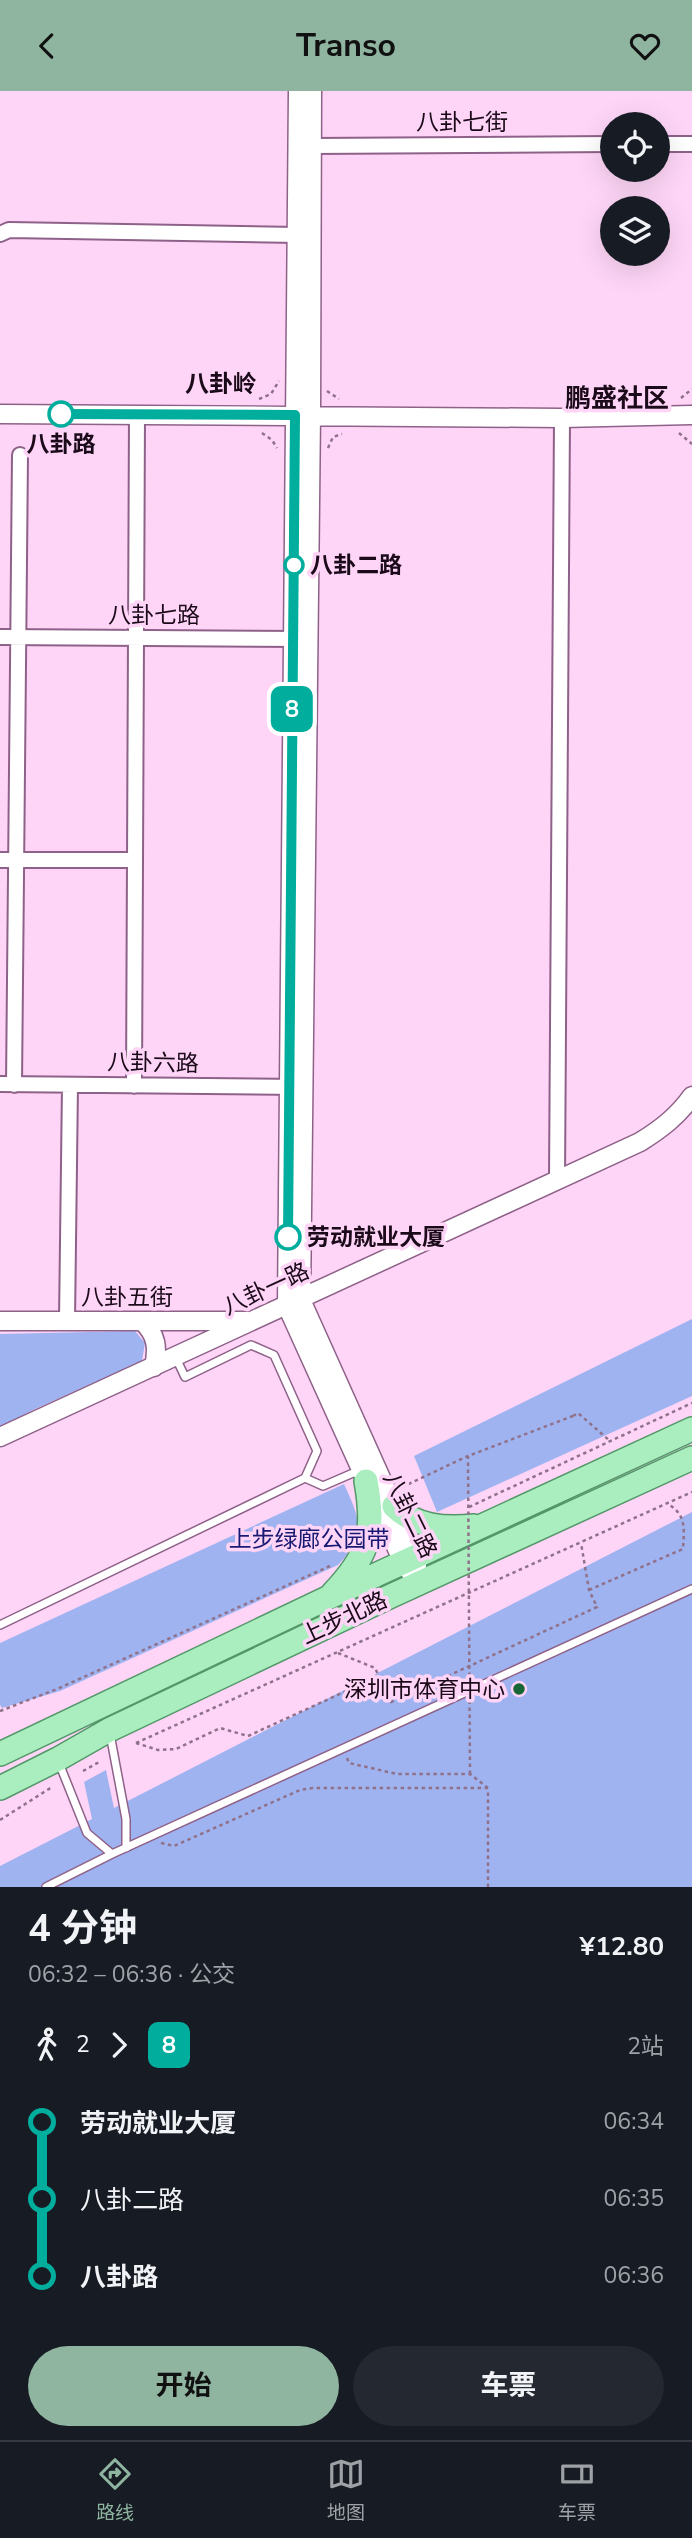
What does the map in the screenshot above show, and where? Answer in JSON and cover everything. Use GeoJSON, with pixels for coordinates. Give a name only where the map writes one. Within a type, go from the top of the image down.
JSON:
{"type":"FeatureCollection","features":[{"type":"Feature","properties":{"kind":"main road","name":"上步北路"},"geometry":{"type":"LineString","coordinates":[[0,1754],[409,1559],[692,1429]]}},
{"type":"Feature","properties":{"kind":"main road","name":"上步北路"},"geometry":{"type":"LineString","coordinates":[[0,1788],[109,1730],[692,1458]]}},
{"type":"Feature","properties":{"kind":"main road"},"geometry":{"type":"LineString","coordinates":[[328,1598],[352,1570],[370,1534],[371,1511],[363,1475]]}},
{"type":"Feature","properties":{"kind":"main road"},"geometry":{"type":"LineString","coordinates":[[394,1506],[403,1515],[425,1524],[450,1527],[484,1525]]}},
{"type":"Feature","properties":{"kind":"main road"},"geometry":{"type":"LineString","coordinates":[[0,1739],[85,1715]]}},
{"type":"Feature","properties":{"kind":"street","name":"八卦二路"},"geometry":{"type":"LineString","coordinates":[[298,91],[297,235],[303,415]]}},
{"type":"Feature","properties":{"kind":"street","name":"八卦二路"},"geometry":{"type":"LineString","coordinates":[[312,91],[303,415],[294,1303],[363,1475],[409,1559]]}},
{"type":"Feature","properties":{"kind":"street"},"geometry":{"type":"LineString","coordinates":[[670,144],[692,143]]}},
{"type":"Feature","properties":{"kind":"street","name":"八卦七街"},"geometry":{"type":"LineString","coordinates":[[312,146],[600,144]]}},
{"type":"Feature","properties":{"kind":"street"},"geometry":{"type":"LineString","coordinates":[[0,234],[9,230],[297,235]]}},
{"type":"Feature","properties":{"kind":"street"},"geometry":{"type":"LineString","coordinates":[[0,414],[562,418],[692,415]]}},
{"type":"Feature","properties":{"kind":"street"},"geometry":{"type":"LineString","coordinates":[[134,1086],[136,415]]}},
{"type":"Feature","properties":{"kind":"street"},"geometry":{"type":"LineString","coordinates":[[557,1180],[562,418]]}},
{"type":"Feature","properties":{"kind":"street"},"geometry":{"type":"LineString","coordinates":[[7,1084],[16,860],[20,455]]}},
{"type":"Feature","properties":{"kind":"street","name":"八卦七路"},"geometry":{"type":"LineString","coordinates":[[0,637],[300,639]]}},
{"type":"Feature","properties":{"kind":"street"},"geometry":{"type":"LineString","coordinates":[[0,860],[135,860]]}},
{"type":"Feature","properties":{"kind":"street","name":"八卦六路"},"geometry":{"type":"LineString","coordinates":[[7,1084],[297,1087]]}},
{"type":"Feature","properties":{"kind":"street"},"geometry":{"type":"LineString","coordinates":[[67,1321],[70,1085]]}},
{"type":"Feature","properties":{"kind":"street","name":"八卦一路"},"geometry":{"type":"LineString","coordinates":[[0,1437],[640,1142],[679,1113],[692,1095]]}},
{"type":"Feature","properties":{"kind":"street","name":"八卦二路"},"geometry":{"type":"LineString","coordinates":[[294,1303],[394,1506],[419,1584]]}},
{"type":"Feature","properties":{"kind":"street","name":"八卦五街"},"geometry":{"type":"LineString","coordinates":[[0,1321],[254,1321]]}},
{"type":"Feature","properties":{"kind":"street"},"geometry":{"type":"LineString","coordinates":[[142,1321],[151,1329],[156,1340],[154,1367]]}},
{"type":"Feature","properties":{"kind":"lane"},"geometry":{"type":"LineString","coordinates":[[0,1625],[305,1478],[317,1451],[274,1355],[251,1345],[185,1377],[175,1357]]}},
{"type":"Feature","properties":{"kind":"lane"},"geometry":{"type":"LineString","coordinates":[[305,1478],[323,1486],[363,1475]]}},
{"type":"Feature","properties":{"kind":"lane"},"geometry":{"type":"LineString","coordinates":[[46,1887],[142,1840],[692,1589]]}},
{"type":"Feature","properties":{"kind":"lane"},"geometry":{"type":"LineString","coordinates":[[109,1730],[126,1819],[126,1848]]}},
{"type":"Feature","properties":{"kind":"lane"},"geometry":{"type":"LineString","coordinates":[[58,1759],[87,1833],[112,1854]]}},
{"type":"Feature","properties":{"kind":"path"},"geometry":{"type":"LineString","coordinates":[[673,400],[692,389]]}},
{"type":"Feature","properties":{"kind":"path"},"geometry":{"type":"LineString","coordinates":[[326,391],[342,400]]}},
{"type":"Feature","properties":{"kind":"path"},"geometry":{"type":"LineString","coordinates":[[258,431],[265,434],[277,448]]}},
{"type":"Feature","properties":{"kind":"path"},"geometry":{"type":"LineString","coordinates":[[459,1511],[692,1403]]}},
{"type":"Feature","properties":{"kind":"path"},"geometry":{"type":"LineString","coordinates":[[407,1485],[468,1456],[578,1413],[610,1441]]}},
{"type":"Feature","properties":{"kind":"path"},"geometry":{"type":"LineString","coordinates":[[468,1456],[470,1774]]}},
{"type":"Feature","properties":{"kind":"path"},"geometry":{"type":"LineString","coordinates":[[379,1676],[248,1735],[220,1728],[176,1749],[158,1750],[136,1743],[692,1492]]}},
{"type":"Feature","properties":{"kind":"path"},"geometry":{"type":"LineString","coordinates":[[589,1590],[683,1549],[684,1523],[680,1513],[667,1503]]}},
{"type":"Feature","properties":{"kind":"path"},"geometry":{"type":"LineString","coordinates":[[336,1652],[375,1668],[391,1702],[396,1700],[597,1607],[589,1590],[581,1543]]}},
{"type":"Feature","properties":{"kind":"path"},"geometry":{"type":"LineString","coordinates":[[0,1711],[57,1689],[334,1564]]}},
{"type":"Feature","properties":{"kind":"path"},"geometry":{"type":"LineString","coordinates":[[343,1748],[349,1763],[397,1774],[470,1774],[488,1788]]}},
{"type":"Feature","properties":{"kind":"path"},"geometry":{"type":"LineString","coordinates":[[83,1771],[101,1762]]}},
{"type":"Feature","properties":{"kind":"path"},"geometry":{"type":"LineString","coordinates":[[0,1820],[52,1787]]}},
{"type":"Feature","properties":{"kind":"path"},"geometry":{"type":"LineString","coordinates":[[142,1840],[174,1846],[300,1790],[313,1788],[488,1788]]}},
{"type":"Feature","properties":{"kind":"path"},"geometry":{"type":"LineString","coordinates":[[488,1788],[488,1887]]}},
{"type":"Feature","properties":{"kind":"green space"},"geometry":{"type":"Polygon","coordinates":[[[692,1319],[692,1396],[437,1512],[414,1456],[692,1319]]]}},
{"type":"Feature","properties":{"kind":"green space"},"geometry":{"type":"Polygon","coordinates":[[[135,1331],[145,1343],[142,1361],[33,1410],[0,1428],[0,1334],[135,1331]]]}},
{"type":"Feature","properties":{"kind":"green space","name":"上步绿廊公园带"},"geometry":{"type":"Polygon","coordinates":[[[344,1484],[354,1507],[358,1526],[353,1544],[338,1565],[60,1691],[2,1708],[0,1705],[0,1643],[344,1484]]]}},
{"type":"Feature","properties":{"kind":"green space","name":"深圳市体育中心"},"geometry":{"type":"Polygon","coordinates":[[[692,1512],[692,1887],[0,1887],[0,1866],[92,1819],[84,1782],[106,1770],[114,1808],[692,1512]]]}},
{"type":"Feature","properties":{"kind":"bus line","name":"8"},"geometry":{"type":"LineString","coordinates":[[61,414],[295,415],[288,1237]]}},
{"type":"Feature","properties":{"kind":"place","name":"八卦路"},"geometry":{"type":"Point","coordinates":[61,414]}},
{"type":"Feature","properties":{"kind":"place","name":"八卦二路"},"geometry":{"type":"Point","coordinates":[294,565]}},
{"type":"Feature","properties":{"kind":"place","name":"劳动就业大厦"},"geometry":{"type":"Point","coordinates":[288,1237]}},
{"type":"Feature","properties":{"kind":"place","name":"深圳市体育中心"},"geometry":{"type":"Point","coordinates":[519,1689]}},
{"type":"Feature","properties":{"kind":"district","name":"八卦岭"},"geometry":{"type":"Point","coordinates":[221,384]}},
{"type":"Feature","properties":{"kind":"district","name":"鹏盛社区"},"geometry":{"type":"Point","coordinates":[617,398]}}]}
